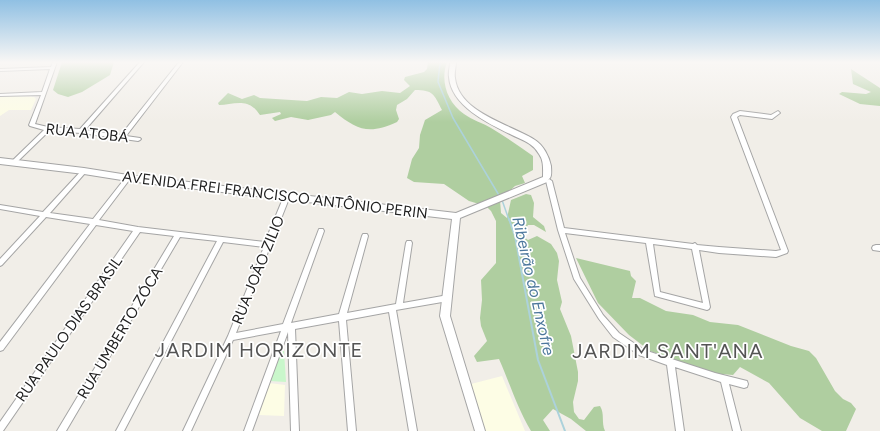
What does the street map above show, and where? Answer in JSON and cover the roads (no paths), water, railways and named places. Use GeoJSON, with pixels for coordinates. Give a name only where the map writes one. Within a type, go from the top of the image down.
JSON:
{"type":"FeatureCollection","features":[{"type":"Feature","properties":{"kind":"street","name":"RUA ATOBÁ"},"geometry":{"type":"LineString","coordinates":[[47,82],[32,124],[34,127],[81,131],[138,139]]}},
{"type":"Feature","properties":{"kind":"street"},"geometry":{"type":"LineString","coordinates":[[81,131],[124,82]]}},
{"type":"Feature","properties":{"kind":"street"},"geometry":{"type":"LineString","coordinates":[[123,136],[165,82]]}},
{"type":"Feature","properties":{"kind":"street"},"geometry":{"type":"LineString","coordinates":[[453,82],[457,93],[464,103],[478,115],[533,142],[540,148],[549,165],[547,179],[560,230],[577,279],[601,317],[616,335],[642,353],[744,384]]}},
{"type":"Feature","properties":{"kind":"street"},"geometry":{"type":"LineString","coordinates":[[0,95],[43,93]]}},
{"type":"Feature","properties":{"kind":"street"},"geometry":{"type":"LineString","coordinates":[[560,230],[776,254],[785,251],[734,117],[740,113],[772,117],[778,114]]}},
{"type":"Feature","properties":{"kind":"street"},"geometry":{"type":"LineString","coordinates":[[14,162],[48,129]]}},
{"type":"Feature","properties":{"kind":"street","name":"AVENIDA FREI FRANCISCO ANTÔNIO PERIN"},"geometry":{"type":"LineString","coordinates":[[0,161],[128,178],[456,216],[547,179]]}},
{"type":"Feature","properties":{"kind":"street"},"geometry":{"type":"LineString","coordinates":[[0,263],[44,213],[84,171]]}},
{"type":"Feature","properties":{"kind":"street"},"geometry":{"type":"LineString","coordinates":[[0,348],[128,178]]}},
{"type":"Feature","properties":{"kind":"street","name":"RUA JOÃO ZILIO"},"geometry":{"type":"LineString","coordinates":[[187,431],[231,337],[287,196]]}},
{"type":"Feature","properties":{"kind":"street"},"geometry":{"type":"LineString","coordinates":[[0,207],[44,213],[95,223],[267,245]]}},
{"type":"Feature","properties":{"kind":"street"},"geometry":{"type":"LineString","coordinates":[[456,216],[446,316],[480,431]]}},
{"type":"Feature","properties":{"kind":"street","name":"RUA PAULO DIAS BRASIL"},"geometry":{"type":"LineString","coordinates":[[0,429],[138,229]]}},
{"type":"Feature","properties":{"kind":"street"},"geometry":{"type":"LineString","coordinates":[[248,431],[289,326],[321,231]]}},
{"type":"Feature","properties":{"kind":"street","name":"RUA UMBERTO ZÓCA"},"geometry":{"type":"LineString","coordinates":[[61,431],[178,234]]}},
{"type":"Feature","properties":{"kind":"street"},"geometry":{"type":"LineString","coordinates":[[352,431],[342,317],[365,236]]}},
{"type":"Feature","properties":{"kind":"street"},"geometry":{"type":"LineString","coordinates":[[120,431],[221,240]]}},
{"type":"Feature","properties":{"kind":"street"},"geometry":{"type":"LineString","coordinates":[[649,241],[656,294],[707,307],[695,246]]}},
{"type":"Feature","properties":{"kind":"street"},"geometry":{"type":"LineString","coordinates":[[409,243],[395,307],[413,431]]}},
{"type":"Feature","properties":{"kind":"street"},"geometry":{"type":"LineString","coordinates":[[231,337],[448,298]]}},
{"type":"Feature","properties":{"kind":"street"},"geometry":{"type":"LineString","coordinates":[[289,326],[296,431]]}},
{"type":"Feature","properties":{"kind":"street"},"geometry":{"type":"LineString","coordinates":[[670,362],[680,431]]}},
{"type":"Feature","properties":{"kind":"street"},"geometry":{"type":"LineString","coordinates":[[724,379],[737,431]]}},
{"type":"Feature","properties":{"kind":"waterway","name":"Ribeirão do Enxofre"},"geometry":{"type":"LineString","coordinates":[[438,82],[453,118],[500,197]]}},
{"type":"Feature","properties":{"kind":"waterway","name":"Ribeirão do Enxofre"},"geometry":{"type":"LineString","coordinates":[[502,200],[509,220]]}},
{"type":"Feature","properties":{"kind":"waterway","name":"Ribeirão do Enxofre"},"geometry":{"type":"LineString","coordinates":[[509,219],[515,236],[538,360],[565,431]]}},
{"type":"Feature","properties":{"kind":"district","name":"JARDIM HORIZONTE"},"geometry":{"type":"Point","coordinates":[259,350]}},
{"type":"Feature","properties":{"kind":"district","name":"JARDIM SANT'ANA"},"geometry":{"type":"Point","coordinates":[668,351]}}]}
